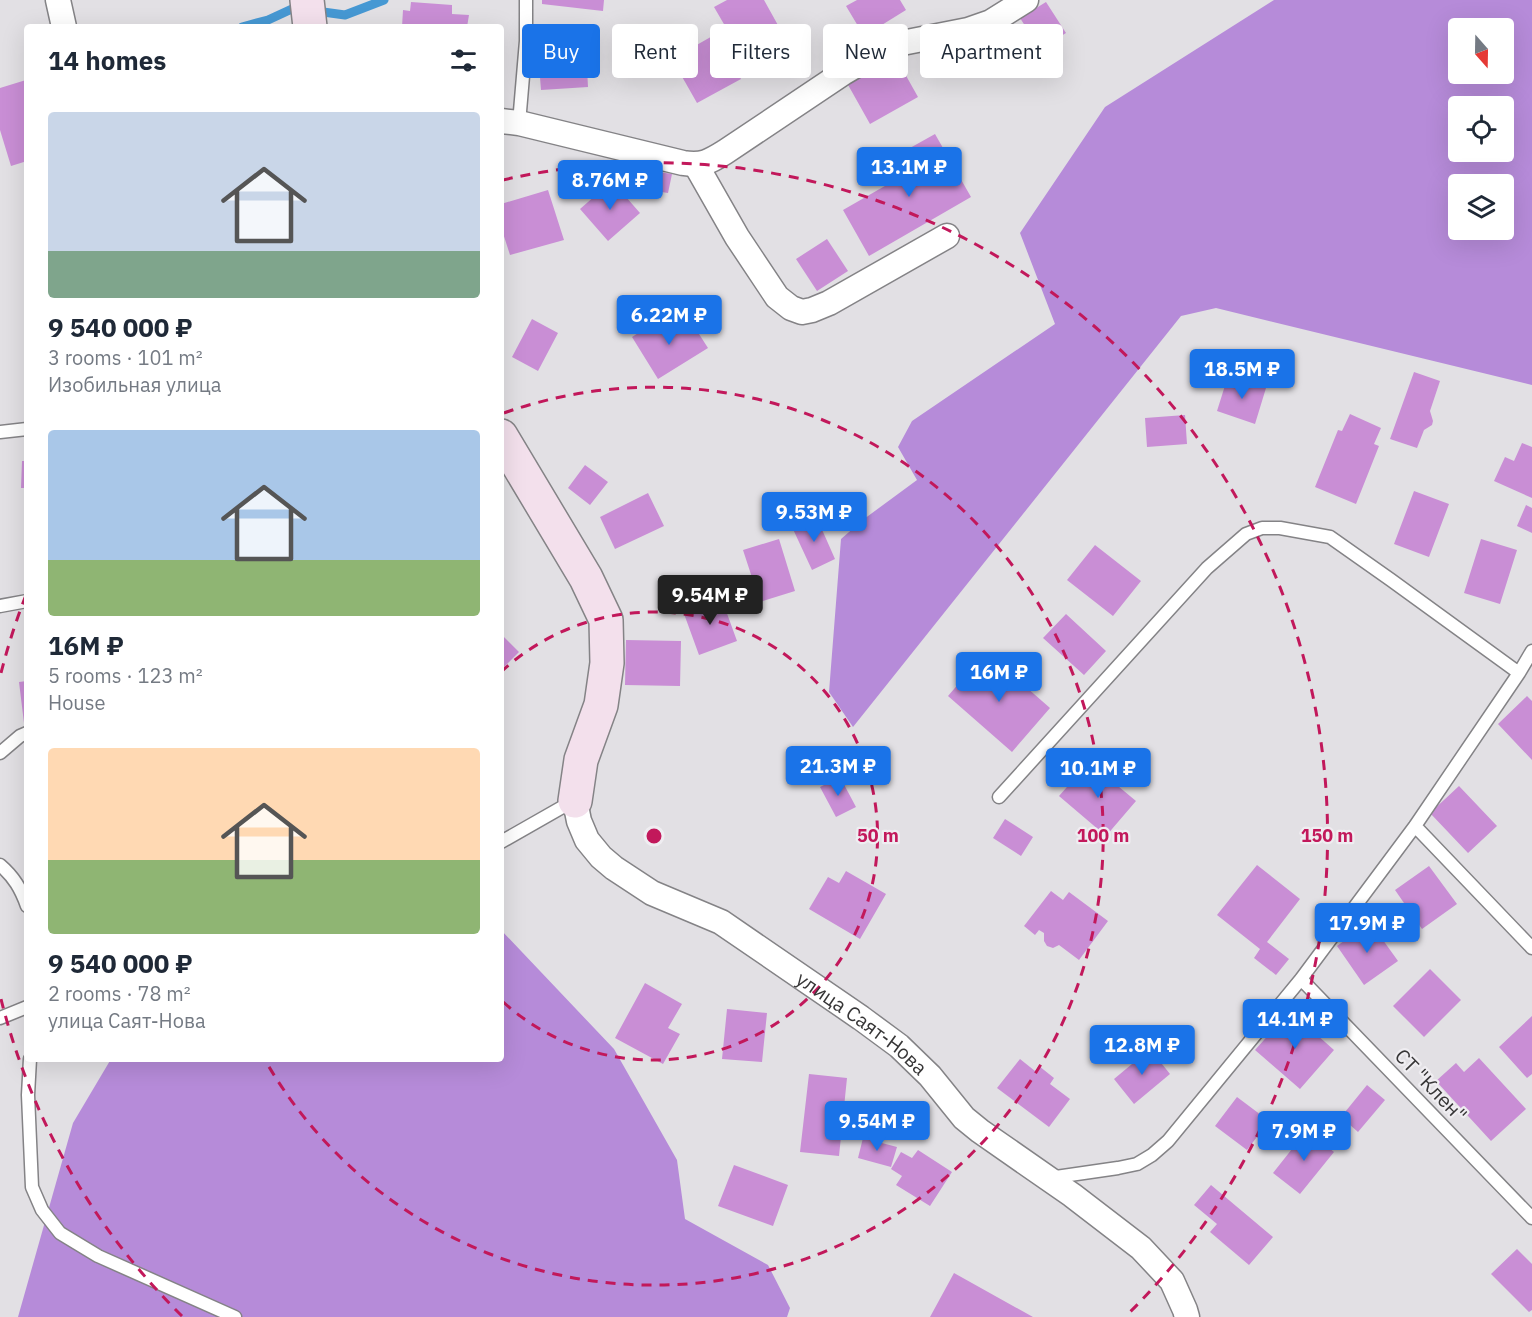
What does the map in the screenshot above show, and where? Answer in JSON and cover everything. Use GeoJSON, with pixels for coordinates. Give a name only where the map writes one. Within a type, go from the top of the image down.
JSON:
{"type":"FeatureCollection","features":[{"type":"Feature","properties":{"kind":"street"},"geometry":{"type":"LineString","coordinates":[[58,0],[63,24]]}},
{"type":"Feature","properties":{"kind":"street"},"geometry":{"type":"LineString","coordinates":[[307,0],[310,24]]}},
{"type":"Feature","properties":{"kind":"street"},"geometry":{"type":"LineString","coordinates":[[510,122],[696,165],[712,160],[725,152],[877,53],[902,43],[968,30],[991,22],[1026,0]]}},
{"type":"Feature","properties":{"kind":"street"},"geometry":{"type":"LineString","coordinates":[[696,165],[737,237],[777,297],[791,308],[802,312],[829,303],[947,236]]}},
{"type":"Feature","properties":{"kind":"street"},"geometry":{"type":"LineString","coordinates":[[504,441],[586,579],[606,620],[608,663],[601,705],[581,760],[574,801]]}},
{"type":"Feature","properties":{"kind":"street","name":"улица Саят-Нова"},"geometry":{"type":"LineString","coordinates":[[574,801],[579,822],[587,840],[614,868],[652,893],[721,922],[899,1046],[914,1059],[964,1118],[1141,1248],[1172,1281],[1187,1317]]}},
{"type":"Feature","properties":{"kind":"lane"},"geometry":{"type":"LineString","coordinates":[[510,122],[526,41],[526,0]]}},
{"type":"Feature","properties":{"kind":"lane"},"geometry":{"type":"LineString","coordinates":[[0,432],[24,429]]}},
{"type":"Feature","properties":{"kind":"lane"},"geometry":{"type":"LineString","coordinates":[[999,797],[1207,568],[1246,534],[1262,528],[1280,528],[1330,537],[1519,673]]}},
{"type":"Feature","properties":{"kind":"lane"},"geometry":{"type":"LineString","coordinates":[[0,606],[24,602]]}},
{"type":"Feature","properties":{"kind":"lane"},"geometry":{"type":"LineString","coordinates":[[1048,1178],[1137,1164],[1168,1142],[1301,980],[1414,826],[1532,651]]}},
{"type":"Feature","properties":{"kind":"lane"},"geometry":{"type":"LineString","coordinates":[[0,753],[24,734]]}},
{"type":"Feature","properties":{"kind":"lane"},"geometry":{"type":"LineString","coordinates":[[504,840],[574,801]]}},
{"type":"Feature","properties":{"kind":"lane"},"geometry":{"type":"LineString","coordinates":[[1414,826],[1532,948]]}},
{"type":"Feature","properties":{"kind":"lane"},"geometry":{"type":"LineString","coordinates":[[0,865],[12,876],[24,897]]}},
{"type":"Feature","properties":{"kind":"lane","name":"СТ \"Клен\""},"geometry":{"type":"LineString","coordinates":[[1301,980],[1532,1218]]}},
{"type":"Feature","properties":{"kind":"lane"},"geometry":{"type":"LineString","coordinates":[[0,1018],[24,1008]]}},
{"type":"Feature","properties":{"kind":"lane"},"geometry":{"type":"LineString","coordinates":[[30,1062],[28,1095],[32,1186],[42,1210],[60,1233],[98,1256],[235,1317]]}},
{"type":"Feature","properties":{"kind":"shaded area"},"geometry":{"type":"Polygon","coordinates":[[[1274,0],[1532,0],[1532,385],[1216,308],[1181,316],[853,727],[829,692],[841,539],[917,480],[898,447],[912,421],[1055,324],[1020,233],[1105,107],[1274,0]]]}},
{"type":"Feature","properties":{"kind":"shaded area"},"geometry":{"type":"Polygon","coordinates":[[[504,933],[614,1049],[677,1160],[685,1219],[768,1265],[790,1308],[787,1317],[18,1317],[73,1123],[109,1062],[504,1062],[504,933]]]}},
{"type":"Feature","properties":{"kind":"building"},"geometry":{"type":"Polygon","coordinates":[[[542,0],[604,0],[603,11],[542,4],[542,0]]]}},
{"type":"Feature","properties":{"kind":"building"},"geometry":{"type":"Polygon","coordinates":[[[727,0],[764,0],[777,24],[724,24],[714,7],[727,0]]]}},
{"type":"Feature","properties":{"kind":"building"},"geometry":{"type":"Polygon","coordinates":[[[857,0],[900,0],[906,10],[883,24],[857,24],[846,6],[857,0]]]}},
{"type":"Feature","properties":{"kind":"building"},"geometry":{"type":"Polygon","coordinates":[[[411,2],[452,5],[452,14],[469,15],[468,24],[402,24],[403,10],[410,11],[411,2]]]}},
{"type":"Feature","properties":{"kind":"building"},"geometry":{"type":"Polygon","coordinates":[[[1046,2],[1060,24],[1024,24],[1020,18],[1046,2]]]}},
{"type":"Feature","properties":{"kind":"building"},"geometry":{"type":"Polygon","coordinates":[[[710,37],[710,78],[741,79],[697,103],[683,78],[698,78],[698,44],[710,37]]]}},
{"type":"Feature","properties":{"kind":"building"},"geometry":{"type":"Polygon","coordinates":[[[540,78],[588,78],[588,87],[541,90],[540,78]]]}},
{"type":"Feature","properties":{"kind":"building"},"geometry":{"type":"Polygon","coordinates":[[[856,78],[907,78],[918,97],[870,124],[847,83],[856,78]]]}},
{"type":"Feature","properties":{"kind":"building"},"geometry":{"type":"Polygon","coordinates":[[[24,81],[24,162],[11,166],[0,130],[0,88],[24,81]]]}},
{"type":"Feature","properties":{"kind":"building"},"geometry":{"type":"Polygon","coordinates":[[[935,134],[971,197],[869,256],[843,210],[911,171],[901,153],[935,134]]]}},
{"type":"Feature","properties":{"kind":"building"},"geometry":{"type":"Polygon","coordinates":[[[633,168],[672,174],[668,193],[630,187],[633,168]]]}},
{"type":"Feature","properties":{"kind":"building"},"geometry":{"type":"Polygon","coordinates":[[[612,181],[640,213],[608,241],[580,209],[612,181]]]}},
{"type":"Feature","properties":{"kind":"building"},"geometry":{"type":"Polygon","coordinates":[[[548,190],[564,240],[510,255],[504,236],[504,203],[548,190]]]}},
{"type":"Feature","properties":{"kind":"building"},"geometry":{"type":"Polygon","coordinates":[[[827,239],[848,271],[817,291],[796,259],[827,239]]]}},
{"type":"Feature","properties":{"kind":"building"},"geometry":{"type":"Polygon","coordinates":[[[663,317],[672,332],[690,320],[708,348],[658,379],[632,337],[663,317]]]}},
{"type":"Feature","properties":{"kind":"building"},"geometry":{"type":"Polygon","coordinates":[[[532,319],[558,333],[538,371],[512,357],[532,319]]]}},
{"type":"Feature","properties":{"kind":"building"},"geometry":{"type":"Polygon","coordinates":[[[1414,372],[1440,381],[1430,411],[1432,425],[1424,430],[1417,448],[1390,439],[1414,372]]]}},
{"type":"Feature","properties":{"kind":"building"},"geometry":{"type":"Polygon","coordinates":[[[1228,376],[1266,388],[1255,424],[1217,411],[1228,376]]]}},
{"type":"Feature","properties":{"kind":"building"},"geometry":{"type":"Polygon","coordinates":[[[1350,414],[1381,428],[1374,444],[1379,446],[1356,504],[1315,487],[1338,430],[1342,431],[1350,414]]]}},
{"type":"Feature","properties":{"kind":"building"},"geometry":{"type":"Polygon","coordinates":[[[1185,415],[1187,444],[1147,447],[1145,418],[1185,415]]]}},
{"type":"Feature","properties":{"kind":"building"},"geometry":{"type":"Polygon","coordinates":[[[1522,443],[1532,447],[1532,498],[1494,481],[1505,457],[1514,461],[1522,443]]]}},
{"type":"Feature","properties":{"kind":"building"},"geometry":{"type":"Polygon","coordinates":[[[22,461],[24,461],[24,488],[21,488],[22,461]]]}},
{"type":"Feature","properties":{"kind":"building"},"geometry":{"type":"Polygon","coordinates":[[[585,465],[608,482],[590,505],[568,488],[585,465]]]}},
{"type":"Feature","properties":{"kind":"building"},"geometry":{"type":"Polygon","coordinates":[[[1414,491],[1449,504],[1429,557],[1394,544],[1414,491]]]}},
{"type":"Feature","properties":{"kind":"building"},"geometry":{"type":"Polygon","coordinates":[[[648,493],[664,526],[615,549],[600,517],[648,493]]]}},
{"type":"Feature","properties":{"kind":"building"},"geometry":{"type":"Polygon","coordinates":[[[1526,505],[1532,508],[1532,533],[1517,526],[1526,505]]]}},
{"type":"Feature","properties":{"kind":"building"},"geometry":{"type":"Polygon","coordinates":[[[816,516],[835,559],[812,570],[792,527],[816,516]]]}},
{"type":"Feature","properties":{"kind":"building"},"geometry":{"type":"Polygon","coordinates":[[[779,539],[795,591],[760,602],[743,550],[779,539]]]}},
{"type":"Feature","properties":{"kind":"building"},"geometry":{"type":"Polygon","coordinates":[[[1481,539],[1517,550],[1500,604],[1464,593],[1481,539]]]}},
{"type":"Feature","properties":{"kind":"building"},"geometry":{"type":"Polygon","coordinates":[[[1095,545],[1141,581],[1113,616],[1067,580],[1095,545]]]}},
{"type":"Feature","properties":{"kind":"building"},"geometry":{"type":"Polygon","coordinates":[[[721,597],[737,641],[699,655],[683,611],[721,597]]]}},
{"type":"Feature","properties":{"kind":"building"},"geometry":{"type":"Polygon","coordinates":[[[1066,614],[1106,651],[1084,675],[1043,638],[1066,614]]]}},
{"type":"Feature","properties":{"kind":"building"},"geometry":{"type":"Polygon","coordinates":[[[504,637],[519,652],[504,667],[504,637]]]}},
{"type":"Feature","properties":{"kind":"building"},"geometry":{"type":"Polygon","coordinates":[[[626,640],[681,641],[680,686],[625,685],[626,640]]]}},
{"type":"Feature","properties":{"kind":"building"},"geometry":{"type":"Polygon","coordinates":[[[995,660],[1050,708],[1012,752],[948,696],[972,668],[995,660]]]}},
{"type":"Feature","properties":{"kind":"building"},"geometry":{"type":"Polygon","coordinates":[[[24,681],[24,723],[19,682],[24,681]]]}},
{"type":"Feature","properties":{"kind":"building"},"geometry":{"type":"Polygon","coordinates":[[[1527,696],[1532,701],[1532,760],[1498,724],[1527,696]]]}},
{"type":"Feature","properties":{"kind":"building"},"geometry":{"type":"Polygon","coordinates":[[[1089,762],[1136,801],[1106,836],[1059,796],[1089,762]]]}},
{"type":"Feature","properties":{"kind":"building"},"geometry":{"type":"Polygon","coordinates":[[[840,777],[856,807],[836,817],[820,787],[840,777]]]}},
{"type":"Feature","properties":{"kind":"building"},"geometry":{"type":"Polygon","coordinates":[[[1459,786],[1497,826],[1468,853],[1430,813],[1459,786]]]}},
{"type":"Feature","properties":{"kind":"building"},"geometry":{"type":"Polygon","coordinates":[[[1005,819],[1033,837],[1021,856],[993,838],[1005,819]]]}},
{"type":"Feature","properties":{"kind":"building"},"geometry":{"type":"Polygon","coordinates":[[[1257,865],[1300,899],[1267,942],[1289,959],[1276,975],[1254,958],[1260,949],[1217,915],[1257,865]]]}},
{"type":"Feature","properties":{"kind":"building"},"geometry":{"type":"Polygon","coordinates":[[[1429,866],[1457,904],[1422,929],[1395,890],[1429,866]]]}},
{"type":"Feature","properties":{"kind":"building"},"geometry":{"type":"Polygon","coordinates":[[[846,871],[886,894],[860,939],[809,909],[828,877],[839,883],[846,871]]]}},
{"type":"Feature","properties":{"kind":"building"},"geometry":{"type":"Polygon","coordinates":[[[1051,891],[1063,900],[1069,892],[1108,921],[1079,960],[1059,945],[1053,948],[1047,946],[1044,933],[1039,930],[1035,935],[1024,926],[1051,891]]]}},
{"type":"Feature","properties":{"kind":"building"},"geometry":{"type":"Polygon","coordinates":[[[1370,922],[1398,961],[1364,985],[1337,946],[1370,922]]]}},
{"type":"Feature","properties":{"kind":"building"},"geometry":{"type":"Polygon","coordinates":[[[1430,969],[1461,1000],[1424,1037],[1393,1006],[1430,969]]]}},
{"type":"Feature","properties":{"kind":"building"},"geometry":{"type":"Polygon","coordinates":[[[645,983],[682,1004],[668,1028],[680,1034],[663,1064],[615,1038],[645,983]]]}},
{"type":"Feature","properties":{"kind":"building"},"geometry":{"type":"Polygon","coordinates":[[[727,1009],[767,1013],[762,1062],[722,1059],[727,1009]]]}},
{"type":"Feature","properties":{"kind":"building"},"geometry":{"type":"Polygon","coordinates":[[[1290,1011],[1334,1050],[1300,1089],[1255,1050],[1290,1011]]]}},
{"type":"Feature","properties":{"kind":"building"},"geometry":{"type":"Polygon","coordinates":[[[1532,1016],[1532,1074],[1527,1078],[1499,1047],[1532,1016]]]}},
{"type":"Feature","properties":{"kind":"building"},"geometry":{"type":"Polygon","coordinates":[[[1150,1049],[1170,1074],[1134,1104],[1114,1079],[1150,1049]]]}},
{"type":"Feature","properties":{"kind":"building"},"geometry":{"type":"Polygon","coordinates":[[[1479,1058],[1526,1109],[1491,1141],[1436,1081],[1456,1063],[1464,1072],[1479,1058]]]}},
{"type":"Feature","properties":{"kind":"building"},"geometry":{"type":"Polygon","coordinates":[[[1020,1059],[1035,1071],[1039,1066],[1054,1078],[1050,1084],[1070,1099],[1049,1127],[997,1088],[1020,1059]]]}},
{"type":"Feature","properties":{"kind":"building"},"geometry":{"type":"Polygon","coordinates":[[[809,1074],[847,1078],[839,1156],[800,1152],[809,1074]]]}},
{"type":"Feature","properties":{"kind":"building"},"geometry":{"type":"Polygon","coordinates":[[[1367,1085],[1385,1100],[1358,1132],[1341,1117],[1367,1085]]]}},
{"type":"Feature","properties":{"kind":"building"},"geometry":{"type":"Polygon","coordinates":[[[1237,1097],[1269,1121],[1247,1150],[1215,1126],[1237,1097]]]}},
{"type":"Feature","properties":{"kind":"building"},"geometry":{"type":"Polygon","coordinates":[[[1307,1130],[1334,1152],[1300,1194],[1273,1173],[1307,1130]]]}},
{"type":"Feature","properties":{"kind":"building"},"geometry":{"type":"Polygon","coordinates":[[[863,1138],[897,1147],[891,1167],[858,1158],[863,1138]]]}},
{"type":"Feature","properties":{"kind":"building"},"geometry":{"type":"Polygon","coordinates":[[[918,1150],[952,1172],[930,1206],[896,1185],[902,1176],[891,1169],[901,1152],[912,1158],[918,1150]]]}},
{"type":"Feature","properties":{"kind":"building"},"geometry":{"type":"Polygon","coordinates":[[[734,1165],[788,1185],[773,1226],[718,1206],[734,1165]]]}},
{"type":"Feature","properties":{"kind":"building"},"geometry":{"type":"Polygon","coordinates":[[[1211,1185],[1273,1237],[1249,1265],[1210,1232],[1217,1224],[1194,1205],[1211,1185]]]}},
{"type":"Feature","properties":{"kind":"building"},"geometry":{"type":"Polygon","coordinates":[[[1517,1249],[1532,1264],[1532,1310],[1529,1312],[1491,1274],[1517,1249]]]}},
{"type":"Feature","properties":{"kind":"building"},"geometry":{"type":"Polygon","coordinates":[[[954,1273],[1033,1317],[930,1317],[954,1273]]]}},
{"type":"Feature","properties":{"kind":"waterway"},"geometry":{"type":"LineString","coordinates":[[253,24],[294,8],[345,15],[384,0]]}}]}
